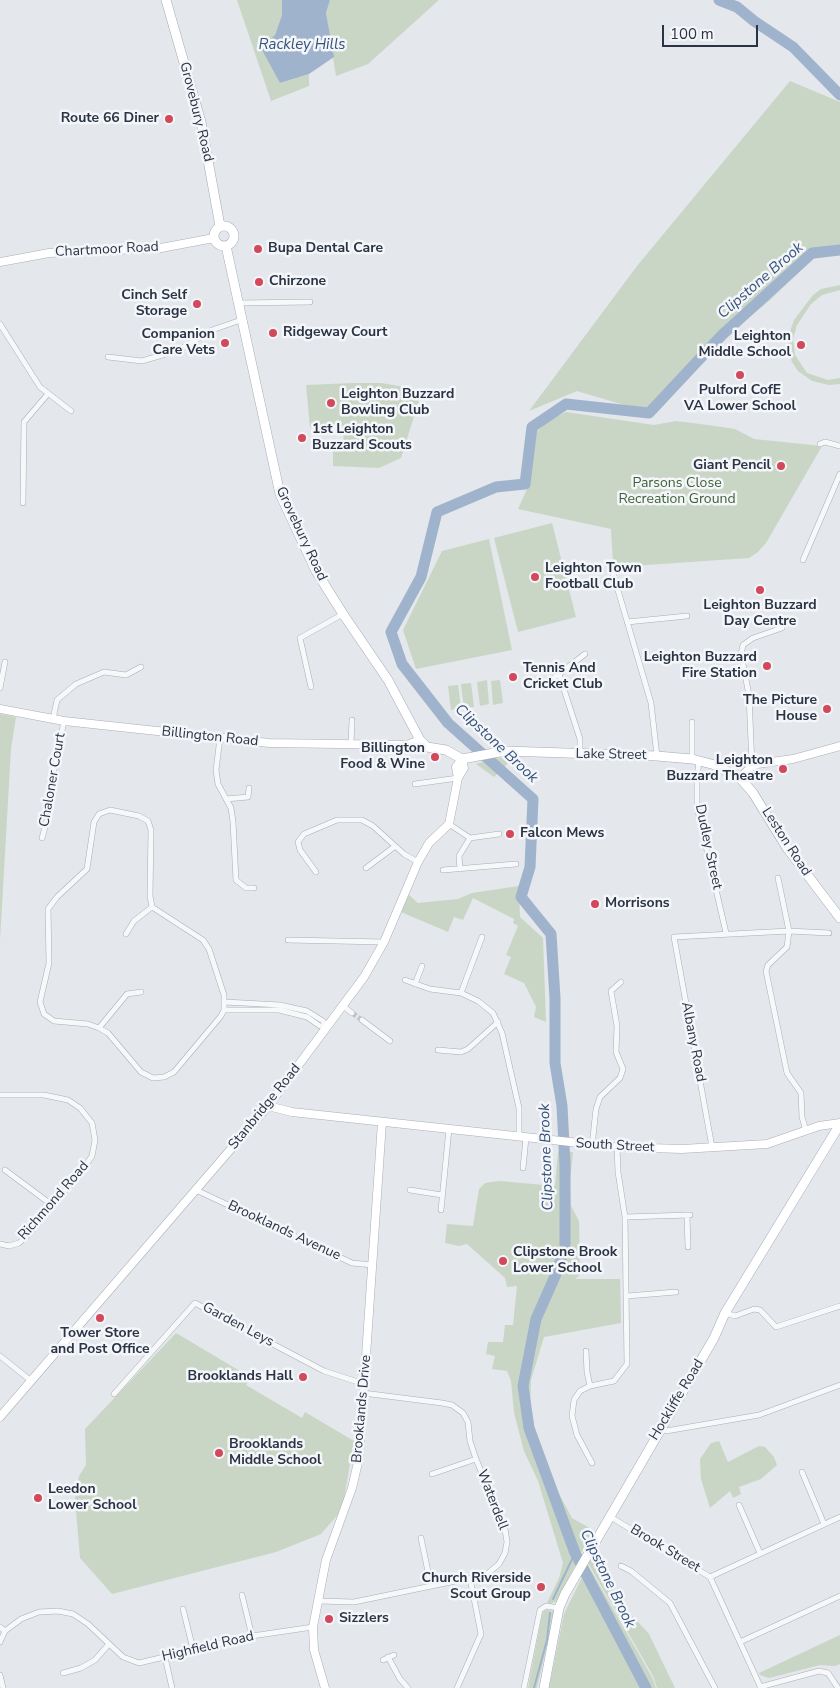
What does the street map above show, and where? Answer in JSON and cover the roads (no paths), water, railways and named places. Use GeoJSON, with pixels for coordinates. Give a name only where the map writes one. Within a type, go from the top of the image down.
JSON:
{"type":"FeatureCollection","features":[{"type":"Feature","properties":{"kind":"main road","name":"Grovebury Road"},"geometry":{"type":"LineString","coordinates":[[166,0],[201,122],[220,226],[229,226],[234,234],[233,240],[226,246],[280,494],[304,548],[343,614],[388,680],[420,740]]}},
{"type":"Feature","properties":{"kind":"main road"},"geometry":{"type":"LineString","coordinates":[[220,226],[215,230],[214,238],[218,244],[226,246]]}},
{"type":"Feature","properties":{"kind":"main road"},"geometry":{"type":"LineString","coordinates":[[420,740],[427,747],[446,750],[466,759]]}},
{"type":"Feature","properties":{"kind":"main road","name":"Lake Street"},"geometry":{"type":"LineString","coordinates":[[466,759],[505,751],[657,756],[696,760],[715,765],[740,778]]}},
{"type":"Feature","properties":{"kind":"main road","name":"Leston Road"},"geometry":{"type":"LineString","coordinates":[[740,778],[762,806],[787,848],[836,908],[840,918]]}},
{"type":"Feature","properties":{"kind":"main road","name":"Hockliffe Road"},"geometry":{"type":"LineString","coordinates":[[544,1688],[559,1608],[578,1569],[714,1338],[725,1313],[840,1124]]}},
{"type":"Feature","properties":{"kind":"street","name":"Chartmoor Road"},"geometry":{"type":"LineString","coordinates":[[0,262],[49,253],[152,249],[214,238]]}},
{"type":"Feature","properties":{"kind":"street"},"geometry":{"type":"LineString","coordinates":[[238,303],[310,302]]}},
{"type":"Feature","properties":{"kind":"street"},"geometry":{"type":"LineString","coordinates":[[108,357],[142,361],[179,350],[212,330],[242,320]]}},
{"type":"Feature","properties":{"kind":"street"},"geometry":{"type":"LineString","coordinates":[[0,324],[47,395],[72,412]]}},
{"type":"Feature","properties":{"kind":"street"},"geometry":{"type":"LineString","coordinates":[[23,503],[24,422],[47,395]]}},
{"type":"Feature","properties":{"kind":"street"},"geometry":{"type":"LineString","coordinates":[[820,444],[826,442],[840,446]]}},
{"type":"Feature","properties":{"kind":"street"},"geometry":{"type":"LineString","coordinates":[[803,560],[840,474]]}},
{"type":"Feature","properties":{"kind":"street"},"geometry":{"type":"LineString","coordinates":[[610,563],[651,703],[657,756]]}},
{"type":"Feature","properties":{"kind":"street"},"geometry":{"type":"LineString","coordinates":[[311,687],[300,638],[343,614]]}},
{"type":"Feature","properties":{"kind":"street"},"geometry":{"type":"LineString","coordinates":[[627,622],[687,616]]}},
{"type":"Feature","properties":{"kind":"street"},"geometry":{"type":"LineString","coordinates":[[752,766],[749,695],[741,654],[742,645],[753,638],[782,628]]}},
{"type":"Feature","properties":{"kind":"street"},"geometry":{"type":"LineString","coordinates":[[552,679],[585,654]]}},
{"type":"Feature","properties":{"kind":"street"},"geometry":{"type":"LineString","coordinates":[[0,688],[5,662]]}},
{"type":"Feature","properties":{"kind":"street"},"geometry":{"type":"LineString","coordinates":[[53,719],[57,700],[76,684],[104,672],[126,675],[141,667]]}},
{"type":"Feature","properties":{"kind":"street"},"geometry":{"type":"LineString","coordinates":[[559,674],[580,739],[580,754]]}},
{"type":"Feature","properties":{"kind":"street","name":"Billington Road"},"geometry":{"type":"LineString","coordinates":[[0,709],[64,721],[269,743],[407,745],[420,740]]}},
{"type":"Feature","properties":{"kind":"street"},"geometry":{"type":"LineString","coordinates":[[351,744],[352,720]]}},
{"type":"Feature","properties":{"kind":"street","name":"Chaloner Court"},"geometry":{"type":"LineString","coordinates":[[42,838],[49,813],[53,775],[64,721]]}},
{"type":"Feature","properties":{"kind":"street","name":"Dudley Street"},"geometry":{"type":"LineString","coordinates":[[692,722],[696,760],[697,807],[726,933]]}},
{"type":"Feature","properties":{"kind":"street"},"geometry":{"type":"LineString","coordinates":[[220,738],[216,770],[218,784],[226,799],[234,822],[236,880],[246,888],[254,888]]}},
{"type":"Feature","properties":{"kind":"street"},"geometry":{"type":"LineString","coordinates":[[740,778],[752,766],[794,759],[840,746]]}},
{"type":"Feature","properties":{"kind":"street"},"geometry":{"type":"LineString","coordinates":[[466,759],[464,768],[458,778],[449,824],[470,838],[499,834]]}},
{"type":"Feature","properties":{"kind":"street"},"geometry":{"type":"LineString","coordinates":[[415,784],[458,778]]}},
{"type":"Feature","properties":{"kind":"street"},"geometry":{"type":"LineString","coordinates":[[226,799],[248,797],[249,788]]}},
{"type":"Feature","properties":{"kind":"street"},"geometry":{"type":"LineString","coordinates":[[110,810],[139,816],[148,821],[151,830],[150,896],[152,907],[203,940],[209,949],[225,1002],[224,1010],[174,1072],[164,1077],[153,1078],[141,1072],[108,1034],[99,1028],[88,1024],[54,1021],[44,1014],[40,1002],[50,963],[48,909],[57,897],[82,876],[87,869],[94,822],[100,814],[110,810]]}},
{"type":"Feature","properties":{"kind":"street"},"geometry":{"type":"LineString","coordinates":[[316,872],[300,850],[298,842],[304,834],[321,825],[337,820],[362,820],[374,826],[394,847],[418,862]]}},
{"type":"Feature","properties":{"kind":"street","name":"Stanbridge Road"},"geometry":{"type":"LineString","coordinates":[[0,1417],[268,1106],[364,977],[384,942],[418,862],[429,843],[449,824]]}},
{"type":"Feature","properties":{"kind":"street"},"geometry":{"type":"LineString","coordinates":[[460,869],[459,856],[470,838]]}},
{"type":"Feature","properties":{"kind":"street"},"geometry":{"type":"LineString","coordinates":[[366,868],[394,847]]}},
{"type":"Feature","properties":{"kind":"street"},"geometry":{"type":"LineString","coordinates":[[443,870],[516,864]]}},
{"type":"Feature","properties":{"kind":"street"},"geometry":{"type":"LineString","coordinates":[[778,878],[789,931],[787,946],[768,965],[766,974],[787,1073],[801,1093],[802,1117],[806,1131]]}},
{"type":"Feature","properties":{"kind":"street"},"geometry":{"type":"LineString","coordinates":[[126,934],[134,922],[152,907]]}},
{"type":"Feature","properties":{"kind":"street"},"geometry":{"type":"LineString","coordinates":[[726,933],[789,931],[829,934]]}},
{"type":"Feature","properties":{"kind":"street","name":"Albany Road"},"geometry":{"type":"LineString","coordinates":[[712,1147],[674,937],[726,933]]}},
{"type":"Feature","properties":{"kind":"street"},"geometry":{"type":"LineString","coordinates":[[461,993],[482,937]]}},
{"type":"Feature","properties":{"kind":"street"},"geometry":{"type":"LineString","coordinates":[[288,940],[384,942]]}},
{"type":"Feature","properties":{"kind":"street"},"geometry":{"type":"LineString","coordinates":[[415,984],[422,966]]}},
{"type":"Feature","properties":{"kind":"street"},"geometry":{"type":"LineString","coordinates":[[405,980],[430,989],[461,993],[478,1001],[492,1013],[498,1022],[520,1115],[523,1168]]}},
{"type":"Feature","properties":{"kind":"street"},"geometry":{"type":"LineString","coordinates":[[592,1146],[596,1109],[600,1097],[620,1078],[623,1069],[616,1052],[617,1026],[611,991],[621,982]]}},
{"type":"Feature","properties":{"kind":"street"},"geometry":{"type":"LineString","coordinates":[[99,1028],[127,994],[141,992]]}},
{"type":"Feature","properties":{"kind":"street"},"geometry":{"type":"LineString","coordinates":[[225,1002],[280,1005],[307,1011],[323,1021],[326,1026]]}},
{"type":"Feature","properties":{"kind":"street"},"geometry":{"type":"LineString","coordinates":[[343,1006],[352,1013]]}},
{"type":"Feature","properties":{"kind":"street"},"geometry":{"type":"LineString","coordinates":[[224,1010],[279,1010],[307,1017],[320,1026],[326,1026]]}},
{"type":"Feature","properties":{"kind":"street"},"geometry":{"type":"LineString","coordinates":[[362,1020],[390,1041]]}},
{"type":"Feature","properties":{"kind":"street"},"geometry":{"type":"LineString","coordinates":[[438,1050],[461,1052],[468,1049],[498,1022]]}},
{"type":"Feature","properties":{"kind":"street","name":"Richmond Road"},"geometry":{"type":"LineString","coordinates":[[0,1095],[44,1095],[68,1100],[80,1108],[92,1122],[95,1140],[92,1156],[19,1243],[9,1246],[0,1244]]}},
{"type":"Feature","properties":{"kind":"street","name":"South Street"},"geometry":{"type":"LineString","coordinates":[[268,1106],[292,1112],[554,1142],[617,1147],[712,1147],[767,1144],[806,1131],[840,1124]]}},
{"type":"Feature","properties":{"kind":"street","name":"Brooklands Drive"},"geometry":{"type":"LineString","coordinates":[[325,1688],[314,1650],[313,1627],[326,1560],[356,1472],[364,1388],[382,1122]]}},
{"type":"Feature","properties":{"kind":"street"},"geometry":{"type":"LineString","coordinates":[[441,1210],[449,1130]]}},
{"type":"Feature","properties":{"kind":"street"},"geometry":{"type":"LineString","coordinates":[[592,1463],[577,1434],[572,1416],[574,1400],[580,1391],[590,1386],[614,1381],[627,1364],[625,1217],[618,1172],[617,1147]]}},
{"type":"Feature","properties":{"kind":"street"},"geometry":{"type":"LineString","coordinates":[[5,1170],[52,1205]]}},
{"type":"Feature","properties":{"kind":"street","name":"Brooklands Avenue"},"geometry":{"type":"LineString","coordinates":[[196,1190],[352,1263],[373,1265]]}},
{"type":"Feature","properties":{"kind":"street"},"geometry":{"type":"LineString","coordinates":[[410,1190],[442,1195]]}},
{"type":"Feature","properties":{"kind":"street"},"geometry":{"type":"LineString","coordinates":[[625,1217],[688,1215],[688,1247]]}},
{"type":"Feature","properties":{"kind":"street"},"geometry":{"type":"LineString","coordinates":[[627,1296],[676,1292]]}},
{"type":"Feature","properties":{"kind":"street","name":"Garden Leys"},"geometry":{"type":"LineString","coordinates":[[114,1394],[195,1303],[324,1371],[364,1388]]}},
{"type":"Feature","properties":{"kind":"street"},"geometry":{"type":"LineString","coordinates":[[725,1313],[735,1316],[760,1310],[776,1327],[840,1306]]}},
{"type":"Feature","properties":{"kind":"street"},"geometry":{"type":"LineString","coordinates":[[586,1351],[590,1386]]}},
{"type":"Feature","properties":{"kind":"street"},"geometry":{"type":"LineString","coordinates":[[0,1356],[30,1380]]}},
{"type":"Feature","properties":{"kind":"street"},"geometry":{"type":"LineString","coordinates":[[660,1428],[666,1431],[758,1415],[840,1385]]}},
{"type":"Feature","properties":{"kind":"street","name":"Waterdell"},"geometry":{"type":"LineString","coordinates":[[318,1601],[354,1602],[487,1574],[499,1564],[505,1553],[507,1542],[504,1529],[476,1459],[468,1422],[458,1408],[442,1403],[364,1388]]}},
{"type":"Feature","properties":{"kind":"street"},"geometry":{"type":"LineString","coordinates":[[432,1474],[476,1459]]}},
{"type":"Feature","properties":{"kind":"street"},"geometry":{"type":"LineString","coordinates":[[802,1472],[824,1524]]}},
{"type":"Feature","properties":{"kind":"street"},"geometry":{"type":"LineString","coordinates":[[739,1505],[760,1553]]}},
{"type":"Feature","properties":{"kind":"street","name":"Brook Street"},"geometry":{"type":"LineString","coordinates":[[609,1516],[710,1577],[760,1687]]}},
{"type":"Feature","properties":{"kind":"street"},"geometry":{"type":"LineString","coordinates":[[710,1577],[840,1517]]}},
{"type":"Feature","properties":{"kind":"street"},"geometry":{"type":"LineString","coordinates":[[421,1538],[431,1586]]}},
{"type":"Feature","properties":{"kind":"street"},"geometry":{"type":"LineString","coordinates":[[621,1566],[631,1571],[670,1603],[715,1688]]}},
{"type":"Feature","properties":{"kind":"street"},"geometry":{"type":"LineString","coordinates":[[456,1688],[481,1634],[470,1578]]}},
{"type":"Feature","properties":{"kind":"street"},"geometry":{"type":"LineString","coordinates":[[242,1595],[252,1636]]}},
{"type":"Feature","properties":{"kind":"street"},"geometry":{"type":"LineString","coordinates":[[740,1642],[840,1596]]}},
{"type":"Feature","properties":{"kind":"street"},"geometry":{"type":"LineString","coordinates":[[524,1688],[540,1610],[546,1606],[559,1608]]}},
{"type":"Feature","properties":{"kind":"street"},"geometry":{"type":"LineString","coordinates":[[183,1609],[193,1650]]}},
{"type":"Feature","properties":{"kind":"street","name":"Highfield Road"},"geometry":{"type":"LineString","coordinates":[[2,1629],[39,1612],[58,1611],[73,1614],[88,1624],[123,1657],[139,1663],[252,1636],[313,1627]]}},
{"type":"Feature","properties":{"kind":"street"},"geometry":{"type":"LineString","coordinates":[[0,1642],[2,1629]]}},
{"type":"Feature","properties":{"kind":"street"},"geometry":{"type":"LineString","coordinates":[[63,1673],[81,1668],[95,1660],[109,1644]]}},
{"type":"Feature","properties":{"kind":"street"},"geometry":{"type":"LineString","coordinates":[[165,1657],[172,1688]]}},
{"type":"Feature","properties":{"kind":"street"},"geometry":{"type":"LineString","coordinates":[[388,1657],[400,1679],[408,1688]]}},
{"type":"Feature","properties":{"kind":"street"},"geometry":{"type":"LineString","coordinates":[[760,1687],[819,1671],[828,1673],[838,1688]]}},
{"type":"Feature","properties":{"kind":"street"},"geometry":{"type":"LineString","coordinates":[[0,1675],[3,1688]]}},
{"type":"Feature","properties":{"kind":"water","name":"Rackley Hills"},"geometry":{"type":"Polygon","coordinates":[[[282,0],[330,0],[326,13],[334,57],[309,74],[280,83],[261,48],[275,35],[282,15],[282,0]]]}},
{"type":"Feature","properties":{"kind":"waterway"},"geometry":{"type":"LineString","coordinates":[[719,0],[737,7],[754,21],[793,47],[840,95]]}},
{"type":"Feature","properties":{"kind":"waterway","name":"Clipstone Brook"},"geometry":{"type":"LineString","coordinates":[[646,1688],[575,1553],[529,1428],[523,1386],[536,1319],[556,1274],[565,1247],[565,1165],[562,1106],[555,1063],[555,998],[551,934],[521,897],[530,867],[533,799],[448,723],[402,664],[391,632],[421,577],[437,512],[496,487],[525,484],[532,427],[566,404],[649,413],[722,335],[812,253],[840,250]]}},
{"type":"Feature","properties":{"kind":"waterway"},"geometry":{"type":"LineString","coordinates":[[553,1599],[575,1553]]}},
{"type":"Feature","properties":{"kind":"waterway"},"geometry":{"type":"LineString","coordinates":[[534,1688],[547,1640],[550,1613]]}},
{"type":"Feature","properties":{"kind":"tunnel"},"geometry":{"type":"LineString","coordinates":[[352,1013],[362,1020]]}},
{"type":"Feature","properties":{"kind":"place","name":"Route 66 Diner"},"geometry":{"type":"Point","coordinates":[169,119]}},
{"type":"Feature","properties":{"kind":"place","name":"Bupa Dental Care"},"geometry":{"type":"Point","coordinates":[258,249]}},
{"type":"Feature","properties":{"kind":"place","name":"Chirzone"},"geometry":{"type":"Point","coordinates":[259,282]}},
{"type":"Feature","properties":{"kind":"place","name":"Cinch Self Storage"},"geometry":{"type":"Point","coordinates":[197,304]}},
{"type":"Feature","properties":{"kind":"place","name":"Ridgeway Court"},"geometry":{"type":"Point","coordinates":[273,333]}},
{"type":"Feature","properties":{"kind":"place","name":"Companion Care Vets"},"geometry":{"type":"Point","coordinates":[225,343]}},
{"type":"Feature","properties":{"kind":"place","name":"Leighton Middle School"},"geometry":{"type":"Point","coordinates":[801,345]}},
{"type":"Feature","properties":{"kind":"place","name":"Pulford CofE VA Lower School"},"geometry":{"type":"Point","coordinates":[740,375]}},
{"type":"Feature","properties":{"kind":"place","name":"Leighton Buzzard Bowling Club"},"geometry":{"type":"Point","coordinates":[331,403]}},
{"type":"Feature","properties":{"kind":"place","name":"1st Leighton Buzzard Scouts"},"geometry":{"type":"Point","coordinates":[302,438]}},
{"type":"Feature","properties":{"kind":"place","name":"Giant Pencil"},"geometry":{"type":"Point","coordinates":[781,466]}},
{"type":"Feature","properties":{"kind":"place","name":"Leighton Town Football Club"},"geometry":{"type":"Point","coordinates":[535,577]}},
{"type":"Feature","properties":{"kind":"place","name":"Leighton Buzzard Day Centre"},"geometry":{"type":"Point","coordinates":[760,590]}},
{"type":"Feature","properties":{"kind":"place","name":"Leighton Buzzard Fire Station"},"geometry":{"type":"Point","coordinates":[767,666]}},
{"type":"Feature","properties":{"kind":"place","name":"Tennis And Cricket Club"},"geometry":{"type":"Point","coordinates":[513,677]}},
{"type":"Feature","properties":{"kind":"place","name":"The Picture House"},"geometry":{"type":"Point","coordinates":[827,709]}},
{"type":"Feature","properties":{"kind":"place","name":"Billington Food & Wine"},"geometry":{"type":"Point","coordinates":[435,757]}},
{"type":"Feature","properties":{"kind":"place","name":"Leighton Buzzard Theatre"},"geometry":{"type":"Point","coordinates":[783,769]}},
{"type":"Feature","properties":{"kind":"place","name":"Falcon Mews"},"geometry":{"type":"Point","coordinates":[510,834]}},
{"type":"Feature","properties":{"kind":"place","name":"Morrisons"},"geometry":{"type":"Point","coordinates":[595,904]}},
{"type":"Feature","properties":{"kind":"place","name":"Clipstone Brook Lower School"},"geometry":{"type":"Point","coordinates":[503,1261]}},
{"type":"Feature","properties":{"kind":"place","name":"Tower Store and Post Office"},"geometry":{"type":"Point","coordinates":[100,1318]}},
{"type":"Feature","properties":{"kind":"place","name":"Brooklands Hall"},"geometry":{"type":"Point","coordinates":[303,1377]}},
{"type":"Feature","properties":{"kind":"place","name":"Brooklands Middle School"},"geometry":{"type":"Point","coordinates":[219,1453]}},
{"type":"Feature","properties":{"kind":"place","name":"Leedon Lower School"},"geometry":{"type":"Point","coordinates":[38,1498]}},
{"type":"Feature","properties":{"kind":"place","name":"Church Riverside Scout Group"},"geometry":{"type":"Point","coordinates":[541,1587]}},
{"type":"Feature","properties":{"kind":"place","name":"Sizzlers"},"geometry":{"type":"Point","coordinates":[329,1619]}},
{"type":"Feature","properties":{"kind":"park label","name":"Parsons Close Recreation Ground"},"geometry":{"type":"Point","coordinates":[677,492]}}]}
